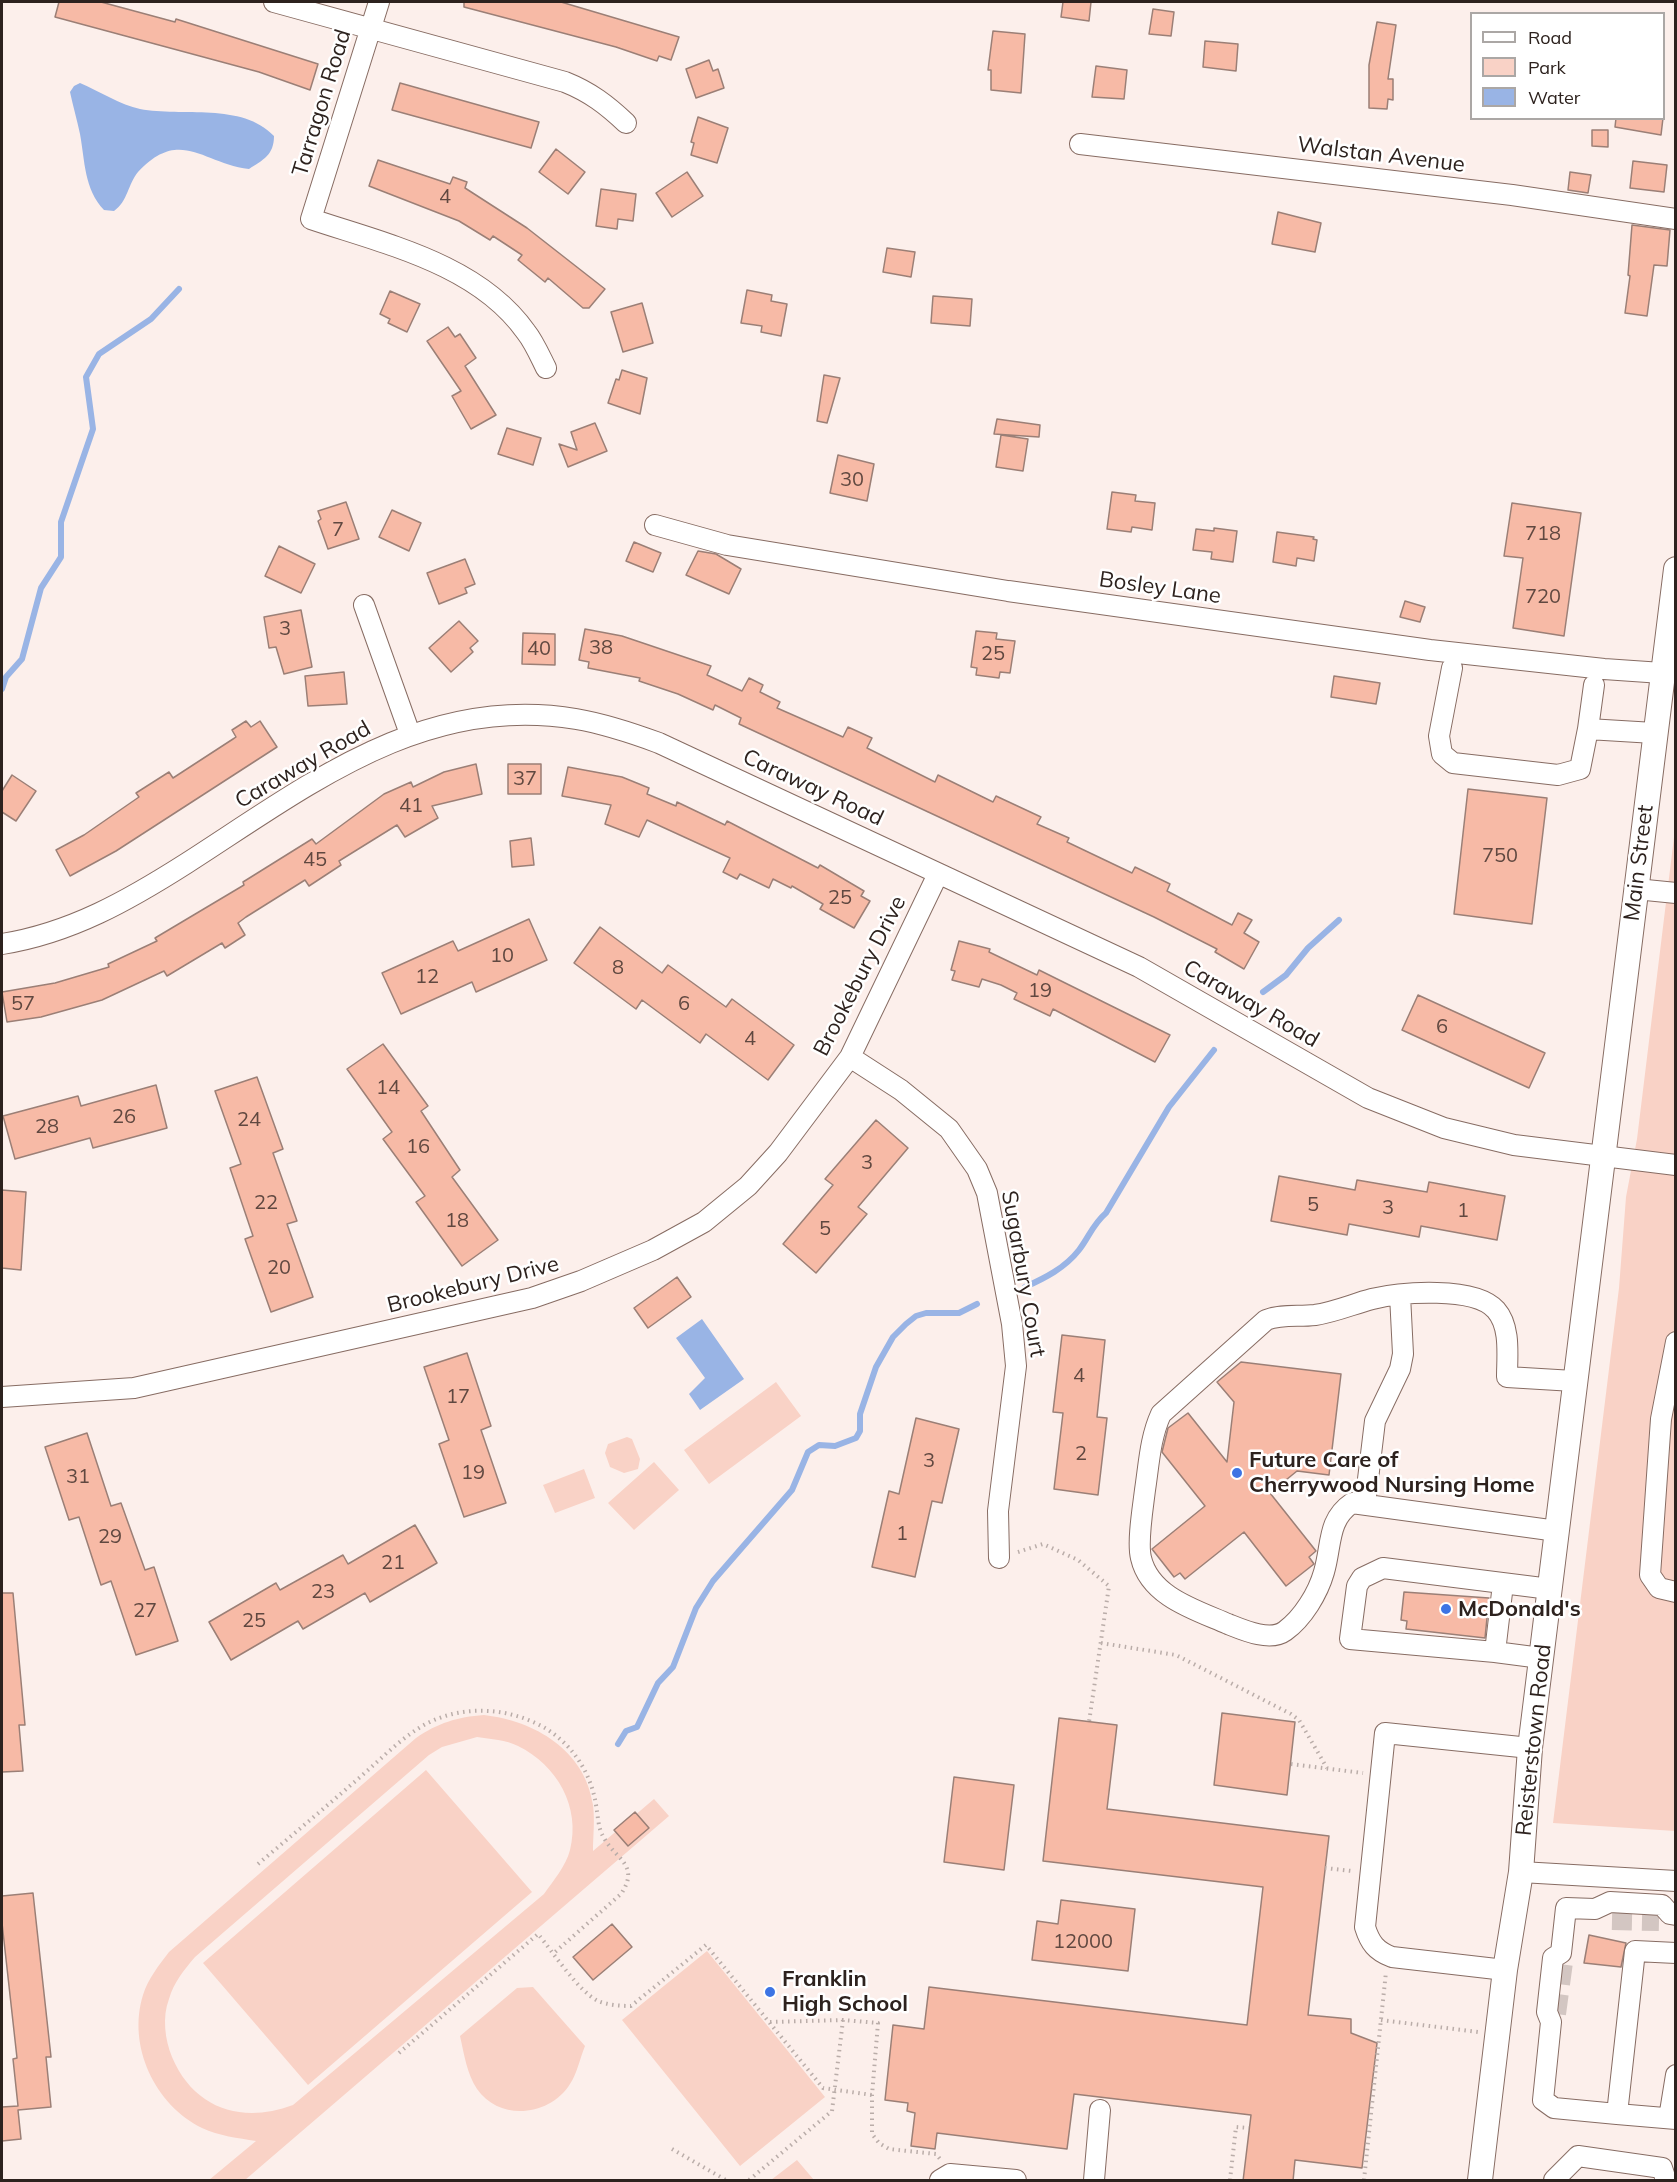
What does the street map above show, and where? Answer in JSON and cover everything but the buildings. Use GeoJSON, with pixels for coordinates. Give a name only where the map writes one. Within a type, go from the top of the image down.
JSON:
{"type":"FeatureCollection","features":[{"type":"Feature","properties":{"kind":"main road","name":"Main Street"},"geometry":{"type":"LineString","coordinates":[[1601,1157],[1676,569]]}},
{"type":"Feature","properties":{"kind":"main road","name":"Reisterstown Road"},"geometry":{"type":"LineString","coordinates":[[1480,2181],[1505,1970],[1521,1872],[1530,1748],[1601,1157]]}},
{"type":"Feature","properties":{"kind":"street"},"geometry":{"type":"LineString","coordinates":[[274,2],[565,82],[587,91],[606,104],[626,123]]}},
{"type":"Feature","properties":{"kind":"street","name":"Tarragon Road"},"geometry":{"type":"LineString","coordinates":[[379,2],[311,219],[421,256],[450,269],[480,288],[506,309],[527,332],[546,368]]}},
{"type":"Feature","properties":{"kind":"street","name":"Walstan Avenue"},"geometry":{"type":"LineString","coordinates":[[1080,144],[1512,195],[1676,219]]}},
{"type":"Feature","properties":{"kind":"street","name":"Bosley Lane"},"geometry":{"type":"LineString","coordinates":[[656,525],[727,545],[1008,591],[1430,650],[1604,669],[1662,672]]}},
{"type":"Feature","properties":{"kind":"street"},"geometry":{"type":"LineString","coordinates":[[364,605],[410,734]]}},
{"type":"Feature","properties":{"kind":"street"},"geometry":{"type":"LineString","coordinates":[[1452,668],[1439,736],[1442,754],[1453,763],[1558,776],[1580,769],[1594,685]]}},
{"type":"Feature","properties":{"kind":"street","name":"Caraway Road"},"geometry":{"type":"LineString","coordinates":[[2,944],[61,930],[100,914],[141,892],[310,784],[369,751],[410,734],[471,719],[512,715],[576,719],[616,728],[659,743],[1140,967],[1368,1098],[1444,1128],[1514,1145],[1676,1165]]}},
{"type":"Feature","properties":{"kind":"street"},"geometry":{"type":"LineString","coordinates":[[1588,729],[1654,733]]}},
{"type":"Feature","properties":{"kind":"street","name":"Brookebury Drive"},"geometry":{"type":"LineString","coordinates":[[2,1397],[134,1388],[532,1298],[581,1281],[653,1250],[704,1222],[732,1201],[778,1153],[850,1057],[938,874]]}},
{"type":"Feature","properties":{"kind":"street"},"geometry":{"type":"LineString","coordinates":[[1636,889],[1676,893]]}},
{"type":"Feature","properties":{"kind":"street","name":"Sugarbury Court"},"geometry":{"type":"LineString","coordinates":[[850,1057],[901,1090],[949,1129],[977,1169],[987,1192],[1012,1324],[1016,1366],[998,1511],[999,1558]]}},
{"type":"Feature","properties":{"kind":"street"},"geometry":{"type":"LineString","coordinates":[[1557,1531],[1352,1503],[1337,1517],[1332,1528],[1324,1572],[1316,1593],[1292,1625],[1282,1633],[1266,1636],[1233,1626],[1176,1602],[1154,1581],[1141,1556],[1144,1498],[1154,1430],[1161,1414],[1266,1320],[1278,1315],[1314,1315],[1373,1299],[1400,1295],[1438,1293],[1485,1302],[1496,1309],[1503,1320],[1506,1334],[1507,1377],[1574,1381]]}},
{"type":"Feature","properties":{"kind":"street"},"geometry":{"type":"LineString","coordinates":[[1365,1504],[1375,1420],[1400,1370],[1403,1354],[1400,1295]]}},
{"type":"Feature","properties":{"kind":"street"},"geometry":{"type":"LineString","coordinates":[[1676,1342],[1650,1575],[1659,1588],[1676,1592]]}},
{"type":"Feature","properties":{"kind":"street"},"geometry":{"type":"LineString","coordinates":[[1542,1658],[1350,1639],[1357,1586],[1362,1578],[1383,1568],[1550,1589]]}},
{"type":"Feature","properties":{"kind":"street"},"geometry":{"type":"LineString","coordinates":[[1495,1652],[1503,1584]]}},
{"type":"Feature","properties":{"kind":"street"},"geometry":{"type":"LineString","coordinates":[[1505,1970],[1388,1955],[1380,1952],[1370,1941],[1365,1928],[1385,1733],[1530,1748]]}},
{"type":"Feature","properties":{"kind":"street"},"geometry":{"type":"LineString","coordinates":[[1521,1872],[1676,1881]]}},
{"type":"Feature","properties":{"kind":"street"},"geometry":{"type":"LineString","coordinates":[[1668,1917],[1662,1905],[1610,1902],[1595,1909],[1566,1908],[1562,1958],[1553,1958],[1546,2012],[1554,2018],[1543,2100],[1554,2108],[1672,2118],[1676,2075]]}},
{"type":"Feature","properties":{"kind":"street"},"geometry":{"type":"LineString","coordinates":[[1595,1909],[1612,1920]]}},
{"type":"Feature","properties":{"kind":"street"},"geometry":{"type":"LineString","coordinates":[[1617,2114],[1635,1951],[1676,1953]]}},
{"type":"Feature","properties":{"kind":"street"},"geometry":{"type":"LineString","coordinates":[[1094,2181],[1100,2110]]}},
{"type":"Feature","properties":{"kind":"street"},"geometry":{"type":"LineString","coordinates":[[1554,2181],[1578,2156],[1662,2168],[1666,2181]]}},
{"type":"Feature","properties":{"kind":"street"},"geometry":{"type":"LineString","coordinates":[[945,2177],[1016,2181]]}},
{"type":"Feature","properties":{"kind":"path"},"geometry":{"type":"LineString","coordinates":[[999,1558],[1043,1544],[1078,1560],[1109,1587],[1089,1722]]}},
{"type":"Feature","properties":{"kind":"path"},"geometry":{"type":"LineString","coordinates":[[1101,1643],[1176,1655],[1291,1714],[1299,1720],[1327,1768]]}},
{"type":"Feature","properties":{"kind":"path"},"geometry":{"type":"LineString","coordinates":[[258,1864],[419,1728],[456,1713],[490,1710],[508,1713],[552,1733],[576,1756],[594,1788],[603,1838],[626,1864],[628,1872],[628,1884],[621,1894],[554,1953]]}},
{"type":"Feature","properties":{"kind":"path"},"geometry":{"type":"LineString","coordinates":[[1291,1764],[1381,1775]]}},
{"type":"Feature","properties":{"kind":"path"},"geometry":{"type":"LineString","coordinates":[[1325,1868],[1370,1873]]}},
{"type":"Feature","properties":{"kind":"path"},"geometry":{"type":"LineString","coordinates":[[399,2054],[538,1934],[587,1993],[599,2001],[631,2006],[706,1945],[823,2088],[872,2095]]}},
{"type":"Feature","properties":{"kind":"path"},"geometry":{"type":"LineString","coordinates":[[1365,2181],[1388,1955]]}},
{"type":"Feature","properties":{"kind":"path"},"geometry":{"type":"LineString","coordinates":[[770,2022],[843,2020],[878,2023],[872,2095],[872,2134],[879,2143],[890,2149],[922,2150],[936,2154],[945,2177]]}},
{"type":"Feature","properties":{"kind":"path"},"geometry":{"type":"LineString","coordinates":[[748,2181],[832,2111],[843,2020]]}},
{"type":"Feature","properties":{"kind":"path"},"geometry":{"type":"LineString","coordinates":[[1381,2020],[1497,2034]]}},
{"type":"Feature","properties":{"kind":"path"},"geometry":{"type":"LineString","coordinates":[[1230,2181],[1236,2127],[1249,2128]]}},
{"type":"Feature","properties":{"kind":"path"},"geometry":{"type":"LineString","coordinates":[[672,2149],[726,2181]]}},
{"type":"Feature","properties":{"kind":"green space"},"geometry":{"type":"Polygon","coordinates":[[[1675,829],[1675,1831],[1553,1823],[1619,1288],[1626,1197],[1637,1139],[1675,829]]]}},
{"type":"Feature","properties":{"kind":"green space"},"geometry":{"type":"Polygon","coordinates":[[[776,1382],[801,1416],[709,1484],[684,1450],[776,1382]]]}},
{"type":"Feature","properties":{"kind":"green space"},"geometry":{"type":"Polygon","coordinates":[[[627,1437],[632,1439],[640,1459],[638,1469],[624,1473],[610,1467],[605,1453],[608,1444],[627,1437]]]}},
{"type":"Feature","properties":{"kind":"green space"},"geometry":{"type":"Polygon","coordinates":[[[654,1462],[679,1490],[634,1530],[608,1503],[654,1462]]]}},
{"type":"Feature","properties":{"kind":"green space"},"geometry":{"type":"Polygon","coordinates":[[[584,1469],[595,1498],[555,1513],[543,1485],[584,1469]]]}},
{"type":"Feature","properties":{"kind":"green space"},"geometry":{"type":"Polygon","coordinates":[[[474,1716],[503,1718],[521,1724],[555,1742],[568,1754],[580,1769],[593,1805],[593,1851],[654,1799],[669,1816],[245,2180],[209,2180],[256,2141],[222,2135],[202,2128],[185,2118],[158,2089],[142,2053],[139,2034],[139,2014],[143,1995],[151,1978],[169,1952],[416,1738],[432,1728],[456,1719],[474,1716]],[[477,1737],[442,1747],[429,1755],[195,1957],[183,1972],[167,2006],[166,2036],[172,2057],[181,2075],[207,2100],[222,2108],[238,2112],[274,2111],[293,2105],[544,1894],[562,1868],[570,1850],[573,1834],[569,1803],[554,1776],[532,1754],[508,1742],[477,1737]]]}},
{"type":"Feature","properties":{"kind":"green space"},"geometry":{"type":"Polygon","coordinates":[[[426,1770],[532,1892],[308,2085],[203,1963],[426,1770]]]}},
{"type":"Feature","properties":{"kind":"green space"},"geometry":{"type":"Polygon","coordinates":[[[707,1951],[825,2097],[740,2166],[622,2020],[707,1951]]]}},
{"type":"Feature","properties":{"kind":"green space"},"geometry":{"type":"Polygon","coordinates":[[[533,1987],[585,2046],[570,2084],[550,2103],[525,2111],[498,2107],[487,2100],[477,2089],[468,2070],[460,2036],[517,1988],[533,1987]]]}},
{"type":"Feature","properties":{"kind":"green space"},"geometry":{"type":"Polygon","coordinates":[[[797,2160],[814,2180],[771,2180],[797,2160]]]}},
{"type":"Feature","properties":{"kind":"water"},"geometry":{"type":"Polygon","coordinates":[[[80,83],[140,109],[211,113],[245,119],[261,125],[274,136],[274,143],[267,156],[249,169],[232,166],[192,151],[166,152],[153,159],[138,172],[119,207],[114,211],[104,210],[97,202],[89,184],[70,92],[80,83]]]}},
{"type":"Feature","properties":{"kind":"water"},"geometry":{"type":"Polygon","coordinates":[[[702,1319],[744,1379],[700,1410],[689,1394],[705,1378],[676,1338],[702,1319]]]}},
{"type":"Feature","properties":{"kind":"waterway"},"geometry":{"type":"LineString","coordinates":[[2,689],[6,677],[22,659],[41,588],[61,557],[61,522],[93,429],[86,377],[99,354],[151,319],[179,289]]}},
{"type":"Feature","properties":{"kind":"waterway"},"geometry":{"type":"LineString","coordinates":[[1263,992],[1286,975],[1308,948],[1339,920]]}},
{"type":"Feature","properties":{"kind":"waterway"},"geometry":{"type":"LineString","coordinates":[[1025,1287],[1061,1267],[1079,1250],[1094,1226],[1106,1213],[1169,1107],[1214,1050]]}},
{"type":"Feature","properties":{"kind":"waterway"},"geometry":{"type":"LineString","coordinates":[[618,1744],[626,1731],[637,1727],[658,1683],[673,1667],[696,1608],[713,1581],[792,1490],[808,1452],[819,1445],[835,1446],[856,1438],[860,1431],[860,1414],[876,1367],[893,1337],[916,1316],[926,1313],[959,1313],[977,1304]]}},
{"type":"Feature","properties":{"kind":"tunnel"},"geometry":{"type":"LineString","coordinates":[[1612,1920],[1659,1921]]}},
{"type":"Feature","properties":{"kind":"tunnel"},"geometry":{"type":"LineString","coordinates":[[1556,2014],[1563,1962]]}},
{"type":"Feature","properties":{"kind":"place","name":"Future Care of Cherrywood Nursing Home"},"geometry":{"type":"Point","coordinates":[1237,1473]}},
{"type":"Feature","properties":{"kind":"place","name":"McDonald's"},"geometry":{"type":"Point","coordinates":[1446,1609]}},
{"type":"Feature","properties":{"kind":"place","name":"Franklin High School"},"geometry":{"type":"Point","coordinates":[770,1992]}}]}
